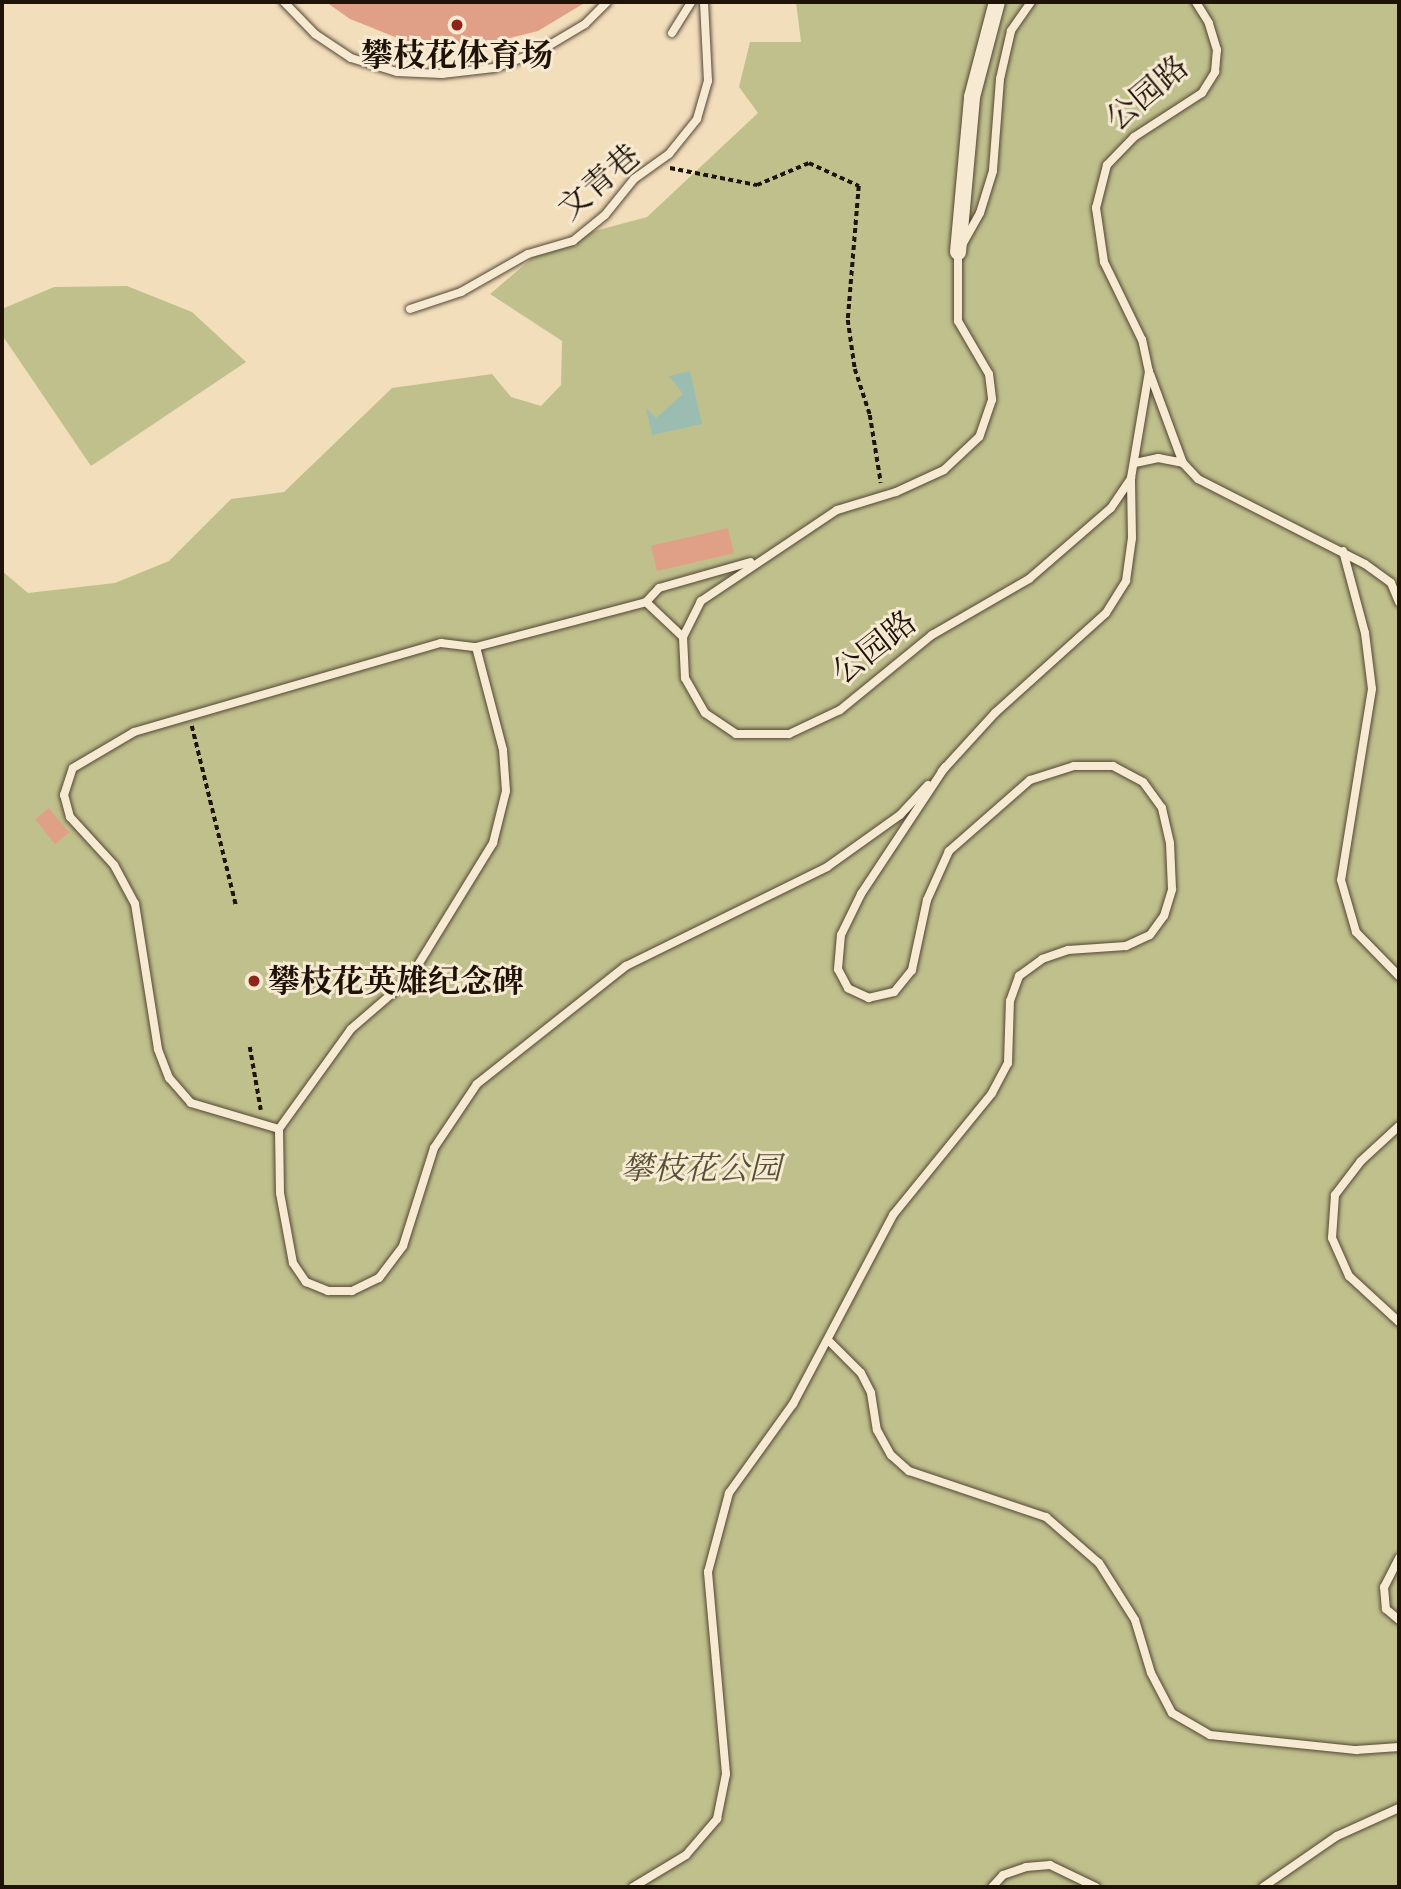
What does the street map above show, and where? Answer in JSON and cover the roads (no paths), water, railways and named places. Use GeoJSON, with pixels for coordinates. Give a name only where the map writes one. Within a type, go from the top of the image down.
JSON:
{"type":"FeatureCollection","features":[{"type":"Feature","properties":{"kind":"street"},"geometry":{"type":"LineString","coordinates":[[958,252],[972,97],[997,2]]}},
{"type":"Feature","properties":{"kind":"lane"},"geometry":{"type":"LineString","coordinates":[[284,2],[316,34],[351,58],[397,72],[442,74],[494,68],[538,52],[585,24],[607,2]]}},
{"type":"Feature","properties":{"kind":"lane"},"geometry":{"type":"LineString","coordinates":[[672,33],[691,2]]}},
{"type":"Feature","properties":{"kind":"lane","name":"文青巷"},"geometry":{"type":"LineString","coordinates":[[410,309],[461,292],[528,254],[573,241],[605,215],[634,178],[669,154],[697,118],[708,82],[704,2]]}},
{"type":"Feature","properties":{"kind":"lane"},"geometry":{"type":"LineString","coordinates":[[646,602],[682,637],[701,601],[758,559],[837,510],[883,496],[944,470],[979,437],[992,400],[989,374],[958,321],[958,252],[981,213],[993,172],[1000,79],[1011,31],[1031,2]]}},
{"type":"Feature","properties":{"kind":"lane","name":"公园路"},"geometry":{"type":"LineString","coordinates":[[682,637],[685,678],[705,713],[736,734],[789,734],[840,710],[932,635],[1029,579],[1111,508],[1131,478],[1149,372],[1142,340],[1104,262],[1096,208],[1107,165],[1135,137],[1202,93],[1215,72],[1215,41],[1196,2]]}},
{"type":"Feature","properties":{"kind":"lane"},"geometry":{"type":"LineString","coordinates":[[1149,372],[1183,463],[1198,479],[1343,551],[1391,583],[1399,602]]}},
{"type":"Feature","properties":{"kind":"lane"},"geometry":{"type":"LineString","coordinates":[[1135,463],[1158,458],[1183,463]]}},
{"type":"Feature","properties":{"kind":"lane"},"geometry":{"type":"LineString","coordinates":[[476,647],[503,750],[506,791],[493,843],[410,978],[351,1029],[279,1129],[280,1193],[293,1262],[306,1282],[328,1291],[352,1291],[379,1278],[402,1247],[434,1148],[477,1084],[626,966],[827,867],[900,815],[995,713],[1106,613],[1126,580],[1132,538],[1131,478]]}},
{"type":"Feature","properties":{"kind":"lane"},"geometry":{"type":"LineString","coordinates":[[1343,551],[1365,633],[1372,689],[1341,880],[1356,932],[1399,976]]}},
{"type":"Feature","properties":{"kind":"lane"},"geometry":{"type":"LineString","coordinates":[[279,1129],[191,1103],[169,1078],[158,1049],[135,904],[114,866],[69,817],[64,795],[74,768],[134,732],[441,643],[476,647],[646,602],[659,588],[758,559]]}},
{"type":"Feature","properties":{"kind":"lane"},"geometry":{"type":"LineString","coordinates":[[634,1887],[686,1855],[717,1819],[726,1774],[708,1572],[729,1493],[793,1404],[893,1215],[998,1083],[1008,1063],[1010,1001],[1019,976],[1042,959],[1068,950],[1126,946],[1150,935],[1164,916],[1172,889],[1170,843],[1162,808],[1143,782],[1113,766],[1074,766],[1030,780],[948,851],[927,900],[912,970],[894,992],[869,998],[848,988],[838,969],[841,935],[861,894],[945,767]]}},
{"type":"Feature","properties":{"kind":"lane"},"geometry":{"type":"LineString","coordinates":[[1399,1126],[1361,1161],[1335,1195],[1332,1238],[1349,1276],[1399,1322]]}},
{"type":"Feature","properties":{"kind":"lane"},"geometry":{"type":"LineString","coordinates":[[828,1341],[861,1373],[871,1393],[877,1430],[891,1455],[909,1471],[1046,1517],[1099,1563],[1135,1620],[1151,1673],[1171,1713],[1210,1735],[1356,1750],[1399,1747]]}},
{"type":"Feature","properties":{"kind":"lane"},"geometry":{"type":"LineString","coordinates":[[1399,1558],[1384,1587],[1386,1609],[1399,1620]]}},
{"type":"Feature","properties":{"kind":"lane"},"geometry":{"type":"LineString","coordinates":[[1263,1887],[1337,1836],[1399,1808]]}},
{"type":"Feature","properties":{"kind":"lane"},"geometry":{"type":"LineString","coordinates":[[992,1887],[1014,1871],[1050,1865],[1096,1887]]}},
{"type":"Feature","properties":{"kind":"water"},"geometry":{"type":"Polygon","coordinates":[[[690,371],[702,424],[652,435],[646,408],[656,418],[683,394],[669,376],[690,371]]]}},
{"type":"Feature","properties":{"kind":"place","name":"攀枝花体育场"},"geometry":{"type":"Point","coordinates":[457,25]}},
{"type":"Feature","properties":{"kind":"place","name":"攀枝花英雄纪念碑"},"geometry":{"type":"Point","coordinates":[254,981]}},
{"type":"Feature","properties":{"kind":"park label","name":"攀枝花公园"},"geometry":{"type":"Point","coordinates":[701,1168]}}]}
